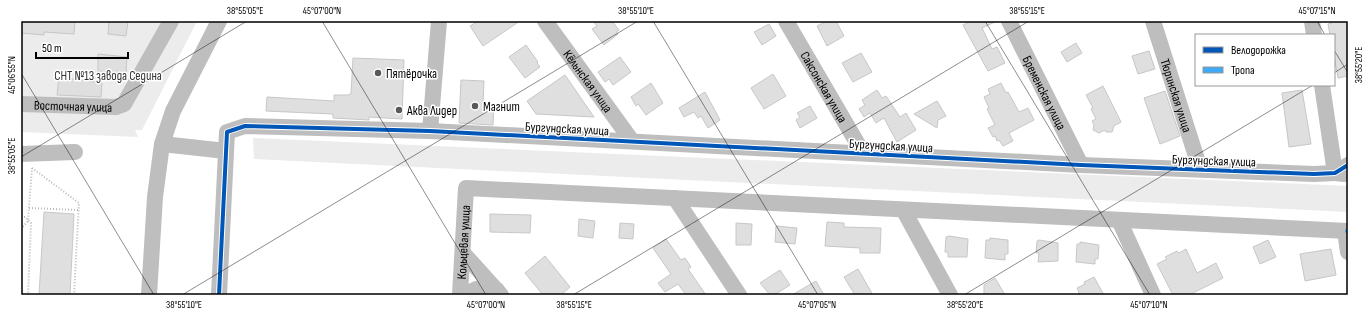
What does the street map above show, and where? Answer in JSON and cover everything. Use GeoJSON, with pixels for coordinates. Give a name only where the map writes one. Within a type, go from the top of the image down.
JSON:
{"type":"FeatureCollection","features":[{"type":"Feature","properties":{"kind":"street","name":"Восточная улица"},"geometry":{"type":"LineString","coordinates":[[21,104],[116,107],[124,104],[171,21]]}},
{"type":"Feature","properties":{"kind":"street"},"geometry":{"type":"LineString","coordinates":[[148,295],[155,197],[162,144],[173,111],[219,21]]}},
{"type":"Feature","properties":{"kind":"street"},"geometry":{"type":"LineString","coordinates":[[430,131],[439,21]]}},
{"type":"Feature","properties":{"kind":"street","name":"Кёльнская улица"},"geometry":{"type":"LineString","coordinates":[[545,21],[632,141]]}},
{"type":"Feature","properties":{"kind":"street","name":"Саксонская улица"},"geometry":{"type":"LineString","coordinates":[[786,21],[863,153]]}},
{"type":"Feature","properties":{"kind":"street","name":"Бременская улица"},"geometry":{"type":"LineString","coordinates":[[1009,21],[1082,164]]}},
{"type":"Feature","properties":{"kind":"street","name":"Тюринская улица"},"geometry":{"type":"LineString","coordinates":[[1153,21],[1200,169]]}},
{"type":"Feature","properties":{"kind":"street"},"geometry":{"type":"LineString","coordinates":[[1312,21],[1314,34]]}},
{"type":"Feature","properties":{"kind":"street"},"geometry":{"type":"LineString","coordinates":[[1322,86],[1344,171]]}},
{"type":"Feature","properties":{"kind":"street","name":"Бургундская улица"},"geometry":{"type":"LineString","coordinates":[[226,151],[227,132],[245,126],[430,131],[1082,164],[1314,174],[1344,171]]}},
{"type":"Feature","properties":{"kind":"street"},"geometry":{"type":"LineString","coordinates":[[162,144],[226,151],[219,295]]}},
{"type":"Feature","properties":{"kind":"street"},"geometry":{"type":"LineString","coordinates":[[25,160],[75,152]]}},
{"type":"Feature","properties":{"kind":"street","name":"Кольцевая улица"},"geometry":{"type":"LineString","coordinates":[[460,295],[466,188],[675,198]]}},
{"type":"Feature","properties":{"kind":"street"},"geometry":{"type":"LineString","coordinates":[[675,198],[904,211],[1346,231],[1348,252]]}},
{"type":"Feature","properties":{"kind":"street"},"geometry":{"type":"LineString","coordinates":[[675,198],[739,295]]}},
{"type":"Feature","properties":{"kind":"street"},"geometry":{"type":"LineString","coordinates":[[904,211],[950,295]]}},
{"type":"Feature","properties":{"kind":"street"},"geometry":{"type":"LineString","coordinates":[[1119,220],[1153,295]]}},
{"type":"Feature","properties":{"kind":"street"},"geometry":{"type":"LineString","coordinates":[[463,253],[499,293]]}},
{"type":"Feature","properties":{"kind":"street"},"geometry":{"type":"LineString","coordinates":[[466,295],[479,287],[488,287],[499,293]]}},
{"type":"Feature","properties":{"kind":"path"},"geometry":{"type":"LineString","coordinates":[[25,160],[32,168],[79,203],[74,295]]}},
{"type":"Feature","properties":{"kind":"path"},"geometry":{"type":"LineString","coordinates":[[21,229],[28,221],[32,168]]}},
{"type":"Feature","properties":{"kind":"path"},"geometry":{"type":"LineString","coordinates":[[29,208],[78,210]]}},
{"type":"Feature","properties":{"kind":"path"},"geometry":{"type":"LineString","coordinates":[[21,217],[25,217],[31,223],[28,295]]}},
{"type":"Feature","properties":{"kind":"green space","name":"СНТ №13 завода Седина"},"geometry":{"type":"Polygon","coordinates":[[[21,21],[197,21],[142,130],[135,130],[138,137],[21,132],[21,21]]]}},
{"type":"Feature","properties":{"kind":"green space"},"geometry":{"type":"Polygon","coordinates":[[[253,138],[1348,186],[1348,212],[254,159],[253,138]]]}},
{"type":"Feature","properties":{"kind":"building"},"geometry":{"type":"Polygon","coordinates":[[[21,21],[75,21],[74,34],[44,32],[44,35],[21,33],[21,21]]]}},
{"type":"Feature","properties":{"kind":"building"},"geometry":{"type":"Polygon","coordinates":[[[109,21],[128,21],[126,36],[108,34],[109,21]]]}},
{"type":"Feature","properties":{"kind":"building"},"geometry":{"type":"Polygon","coordinates":[[[478,21],[520,21],[483,46],[470,26],[478,21]]]}},
{"type":"Feature","properties":{"kind":"building"},"geometry":{"type":"Polygon","coordinates":[[[593,21],[612,21],[619,30],[616,32],[618,34],[604,45],[592,29],[597,26],[593,21]]]}},
{"type":"Feature","properties":{"kind":"building"},"geometry":{"type":"Polygon","coordinates":[[[827,21],[836,21],[844,36],[827,46],[817,26],[827,21]]]}},
{"type":"Feature","properties":{"kind":"building"},"geometry":{"type":"Polygon","coordinates":[[[971,21],[997,21],[982,28],[992,49],[997,47],[1005,63],[988,71],[963,25],[971,21]]]}},
{"type":"Feature","properties":{"kind":"building"},"geometry":{"type":"Polygon","coordinates":[[[1331,21],[1348,21],[1348,76],[1338,78],[1335,61],[1335,34],[1330,34],[1328,24],[1332,23],[1331,21]]]}},
{"type":"Feature","properties":{"kind":"building"},"geometry":{"type":"Polygon","coordinates":[[[769,24],[776,36],[762,45],[754,32],[769,24]]]}},
{"type":"Feature","properties":{"kind":"building"},"geometry":{"type":"Polygon","coordinates":[[[1076,43],[1082,53],[1067,62],[1061,52],[1076,43]]]}},
{"type":"Feature","properties":{"kind":"building"},"geometry":{"type":"Polygon","coordinates":[[[526,45],[540,67],[525,78],[509,57],[526,45]]]}},
{"type":"Feature","properties":{"kind":"building"},"geometry":{"type":"Polygon","coordinates":[[[1149,51],[1155,69],[1138,74],[1132,56],[1149,51]]]}},
{"type":"Feature","properties":{"kind":"building"},"geometry":{"type":"Polygon","coordinates":[[[861,53],[872,72],[853,82],[842,63],[861,53]]]}},
{"type":"Feature","properties":{"kind":"building"},"geometry":{"type":"Polygon","coordinates":[[[98,54],[127,57],[126,73],[98,72],[98,54]]]}},
{"type":"Feature","properties":{"kind":"building"},"geometry":{"type":"Polygon","coordinates":[[[620,57],[631,72],[613,85],[609,79],[605,82],[598,72],[620,57]]]}},
{"type":"Feature","properties":{"kind":"building"},"geometry":{"type":"Polygon","coordinates":[[[353,58],[404,60],[402,119],[369,117],[369,120],[333,118],[333,114],[266,111],[267,97],[334,101],[334,95],[351,94],[353,58]]]}},
{"type":"Feature","properties":{"kind":"building"},"geometry":{"type":"Polygon","coordinates":[[[773,74],[786,96],[764,109],[751,88],[773,74]]]}},
{"type":"Feature","properties":{"kind":"building"},"geometry":{"type":"Polygon","coordinates":[[[565,75],[594,117],[536,114],[527,101],[565,75]]]}},
{"type":"Feature","properties":{"kind":"building"},"geometry":{"type":"Polygon","coordinates":[[[59,77],[102,83],[101,97],[57,95],[59,77]]]}},
{"type":"Feature","properties":{"kind":"building"},"geometry":{"type":"Polygon","coordinates":[[[461,80],[484,81],[483,104],[494,104],[493,125],[459,123],[461,80]]]}},
{"type":"Feature","properties":{"kind":"building"},"geometry":{"type":"Polygon","coordinates":[[[651,83],[663,103],[646,115],[638,104],[636,106],[631,97],[651,83]]]}},
{"type":"Feature","properties":{"kind":"building"},"geometry":{"type":"Polygon","coordinates":[[[1001,83],[1006,93],[1008,92],[1019,112],[1028,108],[1034,120],[1009,133],[1013,141],[1003,146],[999,140],[997,141],[995,136],[993,137],[988,128],[995,125],[987,109],[989,108],[984,97],[990,94],[988,89],[1001,83]]]}},
{"type":"Feature","properties":{"kind":"building"},"geometry":{"type":"Polygon","coordinates":[[[1103,86],[1121,122],[1114,126],[1112,132],[1106,132],[1105,130],[1099,133],[1093,130],[1094,125],[1092,121],[1096,119],[1091,109],[1093,108],[1086,95],[1103,86]]]}},
{"type":"Feature","properties":{"kind":"building"},"geometry":{"type":"Polygon","coordinates":[[[877,90],[882,98],[886,96],[900,117],[906,113],[916,130],[897,142],[884,118],[876,123],[870,113],[864,117],[859,109],[865,105],[862,100],[877,90]]]}},
{"type":"Feature","properties":{"kind":"building"},"geometry":{"type":"Polygon","coordinates":[[[1302,90],[1311,144],[1289,147],[1282,93],[1302,90]]]}},
{"type":"Feature","properties":{"kind":"building"},"geometry":{"type":"Polygon","coordinates":[[[1165,91],[1180,136],[1160,144],[1144,98],[1165,91]]]}},
{"type":"Feature","properties":{"kind":"building"},"geometry":{"type":"Polygon","coordinates":[[[705,92],[720,120],[708,128],[701,116],[698,118],[694,112],[684,117],[679,108],[705,92]]]}},
{"type":"Feature","properties":{"kind":"building"},"geometry":{"type":"Polygon","coordinates":[[[937,101],[946,116],[938,120],[937,128],[914,114],[937,101]]]}},
{"type":"Feature","properties":{"kind":"building"},"geometry":{"type":"Polygon","coordinates":[[[810,106],[817,118],[800,128],[796,120],[800,117],[797,113],[810,106]]]}},
{"type":"Feature","properties":{"kind":"building"},"geometry":{"type":"Polygon","coordinates":[[[44,212],[74,214],[70,295],[39,295],[44,212]]]}},
{"type":"Feature","properties":{"kind":"building"},"geometry":{"type":"Polygon","coordinates":[[[490,214],[531,215],[530,233],[490,232],[490,214]]]}},
{"type":"Feature","properties":{"kind":"building"},"geometry":{"type":"Polygon","coordinates":[[[579,219],[595,221],[593,238],[578,236],[579,219]]]}},
{"type":"Feature","properties":{"kind":"building"},"geometry":{"type":"Polygon","coordinates":[[[827,222],[844,223],[844,227],[881,228],[880,253],[860,253],[860,248],[825,246],[827,222]]]}},
{"type":"Feature","properties":{"kind":"building"},"geometry":{"type":"Polygon","coordinates":[[[620,223],[634,224],[633,239],[619,238],[620,223]]]}},
{"type":"Feature","properties":{"kind":"building"},"geometry":{"type":"Polygon","coordinates":[[[736,223],[752,224],[751,245],[736,245],[736,223]]]}},
{"type":"Feature","properties":{"kind":"building"},"geometry":{"type":"Polygon","coordinates":[[[776,226],[797,228],[795,244],[775,242],[776,226]]]}},
{"type":"Feature","properties":{"kind":"building"},"geometry":{"type":"Polygon","coordinates":[[[949,236],[968,239],[967,257],[948,257],[948,252],[945,252],[946,237],[949,236]]]}},
{"type":"Feature","properties":{"kind":"building"},"geometry":{"type":"Polygon","coordinates":[[[990,238],[1008,240],[1008,254],[1005,254],[1005,260],[985,258],[986,240],[990,240],[990,238]]]}},
{"type":"Feature","properties":{"kind":"building"},"geometry":{"type":"Polygon","coordinates":[[[666,239],[681,260],[685,258],[691,267],[688,269],[706,295],[686,295],[678,284],[665,292],[658,283],[671,274],[653,248],[666,239]]]}},
{"type":"Feature","properties":{"kind":"building"},"geometry":{"type":"Polygon","coordinates":[[[1268,240],[1276,257],[1260,264],[1253,247],[1268,240]]]}},
{"type":"Feature","properties":{"kind":"building"},"geometry":{"type":"Polygon","coordinates":[[[1037,241],[1058,243],[1058,261],[1038,262],[1039,253],[1036,253],[1037,241]]]}},
{"type":"Feature","properties":{"kind":"building"},"geometry":{"type":"Polygon","coordinates":[[[1080,242],[1099,245],[1098,259],[1095,259],[1095,264],[1076,262],[1077,244],[1080,244],[1080,242]]]}},
{"type":"Feature","properties":{"kind":"building"},"geometry":{"type":"Polygon","coordinates":[[[1186,249],[1197,273],[1216,263],[1223,278],[1189,295],[1173,295],[1157,264],[1167,259],[1165,257],[1177,251],[1179,253],[1186,249]]]}},
{"type":"Feature","properties":{"kind":"building"},"geometry":{"type":"Polygon","coordinates":[[[1331,249],[1336,275],[1305,281],[1300,254],[1331,249]]]}},
{"type":"Feature","properties":{"kind":"building"},"geometry":{"type":"Polygon","coordinates":[[[545,256],[570,287],[561,295],[543,295],[525,273],[545,256]]]}},
{"type":"Feature","properties":{"kind":"building"},"geometry":{"type":"Polygon","coordinates":[[[858,269],[873,295],[855,295],[844,277],[858,269]]]}},
{"type":"Feature","properties":{"kind":"building"},"geometry":{"type":"Polygon","coordinates":[[[780,270],[790,285],[774,295],[770,295],[760,283],[780,270]]]}},
{"type":"Feature","properties":{"kind":"building"},"geometry":{"type":"Polygon","coordinates":[[[1094,277],[1104,295],[1080,295],[1077,288],[1085,284],[1084,282],[1094,277]]]}},
{"type":"Feature","properties":{"kind":"building"},"geometry":{"type":"Polygon","coordinates":[[[995,278],[1005,295],[984,295],[984,285],[995,278]]]}},
{"type":"Feature","properties":{"kind":"building"},"geometry":{"type":"Polygon","coordinates":[[[816,281],[824,295],[792,295],[816,281]]]}},
{"type":"Feature","properties":{"kind":"cycle path"},"geometry":{"type":"LineString","coordinates":[[219,295],[227,132],[245,126],[430,131],[1081,165],[1314,174],[1335,173],[1348,165]]}},
{"type":"Feature","properties":{"kind":"place","name":"Пятёрочка"},"geometry":{"type":"Point","coordinates":[378,73]}},
{"type":"Feature","properties":{"kind":"place","name":"Магнит"},"geometry":{"type":"Point","coordinates":[475,106]}},
{"type":"Feature","properties":{"kind":"place","name":"Аква Лидер"},"geometry":{"type":"Point","coordinates":[399,110]}}]}
